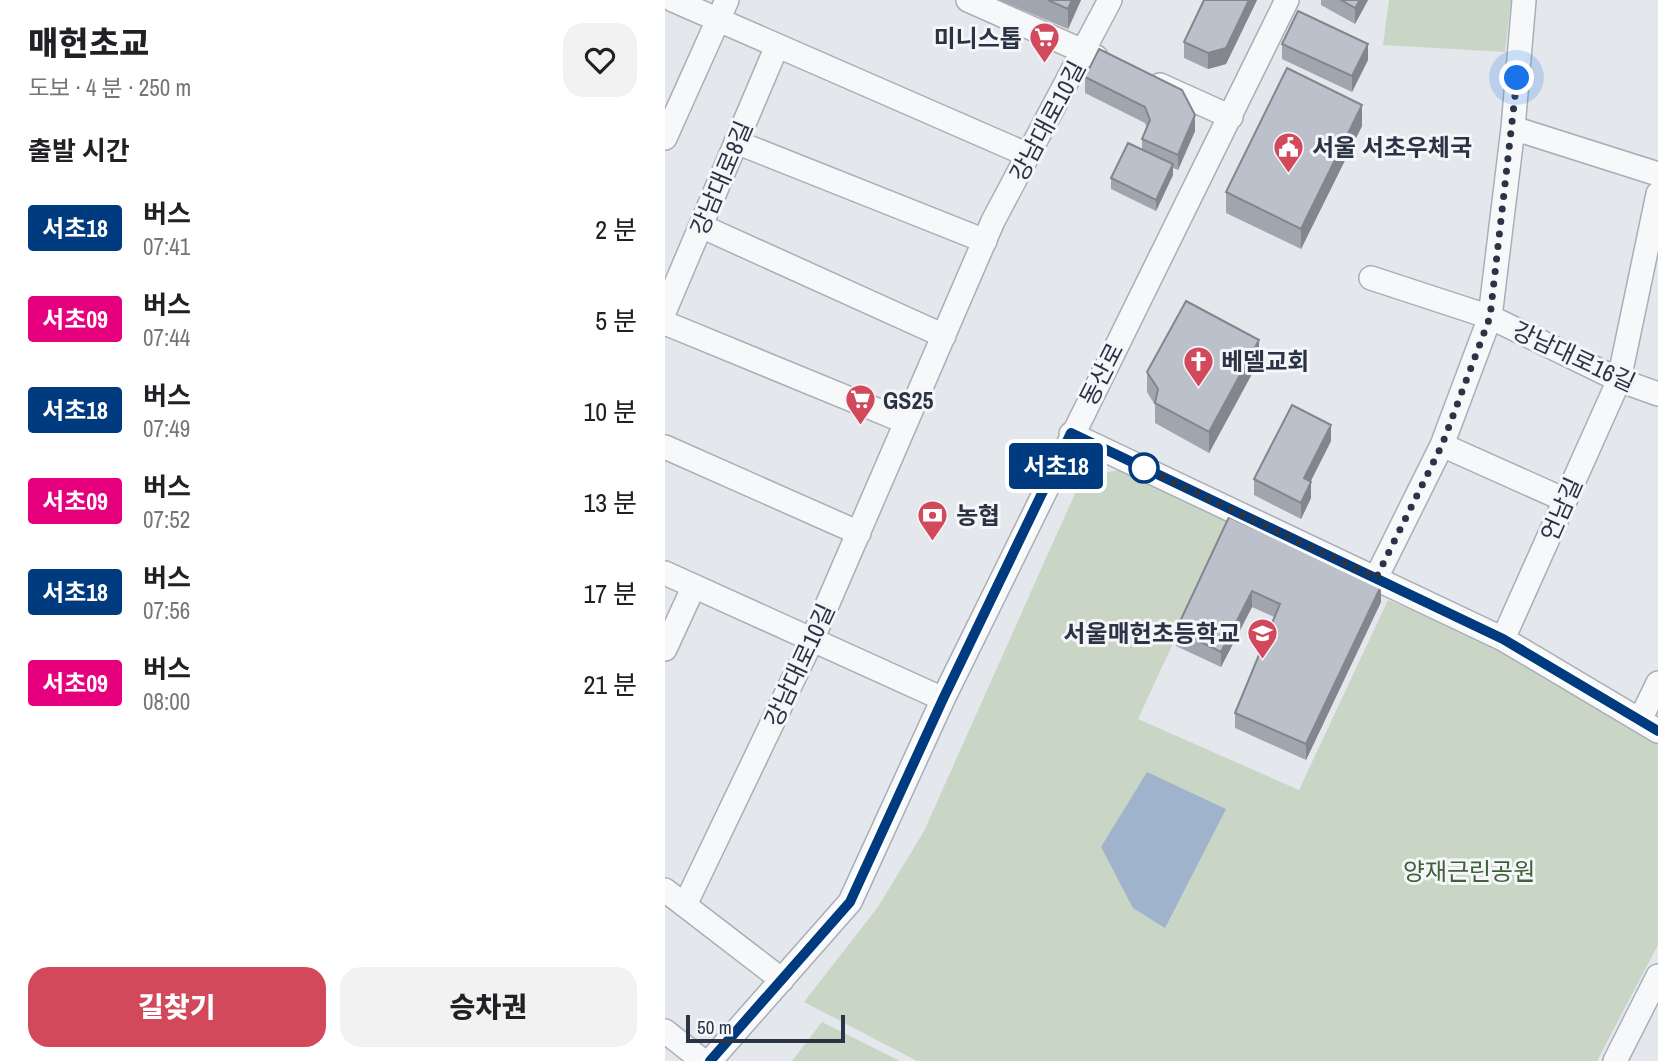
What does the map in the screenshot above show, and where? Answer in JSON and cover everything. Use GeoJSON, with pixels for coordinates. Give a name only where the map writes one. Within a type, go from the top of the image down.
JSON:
{"type":"FeatureCollection","features":[{"type":"Feature","properties":{"kind":"street"},"geometry":{"type":"LineString","coordinates":[[673,0],[723,10],[777,46],[1028,155]]}},
{"type":"Feature","properties":{"kind":"street"},"geometry":{"type":"LineString","coordinates":[[968,0],[1121,68]]}},
{"type":"Feature","properties":{"kind":"street","name":"강남대로10길"},"geometry":{"type":"LineString","coordinates":[[685,905],[812,640],[985,241],[1110,0]]}},
{"type":"Feature","properties":{"kind":"street","name":"동산로"},"geometry":{"type":"LineString","coordinates":[[710,1061],[850,902],[943,699],[1071,433],[1231,117],[1287,0]]}},
{"type":"Feature","properties":{"kind":"street"},"geometry":{"type":"LineString","coordinates":[[1376,578],[1442,445],[1490,317],[1513,128],[1524,0]]}},
{"type":"Feature","properties":{"kind":"street"},"geometry":{"type":"LineString","coordinates":[[665,138],[723,10]]}},
{"type":"Feature","properties":{"kind":"street","name":"강남대로8길"},"geometry":{"type":"LineString","coordinates":[[665,310],[777,46]]}},
{"type":"Feature","properties":{"kind":"street"},"geometry":{"type":"LineString","coordinates":[[1145,79],[1231,117]]}},
{"type":"Feature","properties":{"kind":"street"},"geometry":{"type":"LineString","coordinates":[[1513,128],[1658,174]]}},
{"type":"Feature","properties":{"kind":"street"},"geometry":{"type":"LineString","coordinates":[[736,142],[985,241]]}},
{"type":"Feature","properties":{"kind":"street","name":"언남길"},"geometry":{"type":"LineString","coordinates":[[1503,639],[1619,380],[1658,194]]}},
{"type":"Feature","properties":{"kind":"street"},"geometry":{"type":"LineString","coordinates":[[701,226],[944,336]]}},
{"type":"Feature","properties":{"kind":"street","name":"강남대로16길"},"geometry":{"type":"LineString","coordinates":[[1371,278],[1490,317],[1619,380],[1658,394]]}},
{"type":"Feature","properties":{"kind":"street"},"geometry":{"type":"LineString","coordinates":[[665,323],[906,422]]}},
{"type":"Feature","properties":{"kind":"street"},"geometry":{"type":"LineString","coordinates":[[1071,433],[1503,639],[1649,725],[1658,683]]}},
{"type":"Feature","properties":{"kind":"street"},"geometry":{"type":"LineString","coordinates":[[1442,445],[1565,500]]}},
{"type":"Feature","properties":{"kind":"street"},"geometry":{"type":"LineString","coordinates":[[665,447],[859,533]]}},
{"type":"Feature","properties":{"kind":"street"},"geometry":{"type":"LineString","coordinates":[[665,573],[943,699]]}},
{"type":"Feature","properties":{"kind":"street"},"geometry":{"type":"LineString","coordinates":[[665,649],[694,586]]}},
{"type":"Feature","properties":{"kind":"street"},"geometry":{"type":"LineString","coordinates":[[665,890],[782,980]]}},
{"type":"Feature","properties":{"kind":"street"},"geometry":{"type":"LineString","coordinates":[[1615,1061],[1656,984]]}},
{"type":"Feature","properties":{"kind":"street"},"geometry":{"type":"LineString","coordinates":[[665,1031],[703,1061]]}},
{"type":"Feature","properties":{"kind":"green space"},"geometry":{"type":"Polygon","coordinates":[[[1389,0],[1511,0],[1505,52],[1383,45],[1389,0]]]}},
{"type":"Feature","properties":{"kind":"green space","name":"양재근린공원"},"geometry":{"type":"Polygon","coordinates":[[[1118,470],[1230,520],[1138,719],[1299,790],[1388,600],[1485,640],[1658,743],[1658,945],[1597,1061],[917,1061],[804,1002],[878,907],[924,831],[1077,489],[1091,476],[1118,470]]]}},
{"type":"Feature","properties":{"kind":"green space"},"geometry":{"type":"Polygon","coordinates":[[[822,1022],[900,1061],[792,1061],[822,1022]]]}},
{"type":"Feature","properties":{"kind":"water"},"geometry":{"type":"Polygon","coordinates":[[[1147,772],[1226,809],[1165,928],[1133,908],[1101,847],[1147,772]]]}},
{"type":"Feature","properties":{"kind":"building"},"geometry":{"type":"Polygon","coordinates":[[[1048,0],[1072,0],[1068,9],[1048,0]]]}},
{"type":"Feature","properties":{"kind":"building"},"geometry":{"type":"Polygon","coordinates":[[[1204,0],[1249,0],[1226,48],[1208,53],[1184,42],[1204,0]]]}},
{"type":"Feature","properties":{"kind":"building"},"geometry":{"type":"Polygon","coordinates":[[[1341,0],[1360,0],[1355,8],[1341,0]]]}},
{"type":"Feature","properties":{"kind":"building"},"geometry":{"type":"Polygon","coordinates":[[[1298,11],[1368,44],[1352,76],[1282,44],[1298,11]]]}},
{"type":"Feature","properties":{"kind":"building"},"geometry":{"type":"Polygon","coordinates":[[[1099,49],[1182,90],[1195,115],[1178,155],[1142,139],[1150,120],[1145,107],[1085,77],[1099,49]]]}},
{"type":"Feature","properties":{"kind":"building"},"geometry":{"type":"Polygon","coordinates":[[[1287,68],[1362,105],[1301,229],[1226,192],[1287,68]]]}},
{"type":"Feature","properties":{"kind":"building"},"geometry":{"type":"Polygon","coordinates":[[[1128,143],[1173,164],[1156,200],[1111,178],[1128,143]]]}},
{"type":"Feature","properties":{"kind":"building"},"geometry":{"type":"Polygon","coordinates":[[[1186,301],[1259,340],[1209,432],[1155,403],[1158,389],[1147,372],[1186,301]]]}},
{"type":"Feature","properties":{"kind":"building"},"geometry":{"type":"Polygon","coordinates":[[[1292,405],[1331,425],[1304,478],[1311,482],[1301,503],[1254,479],[1292,405]]]}},
{"type":"Feature","properties":{"kind":"building"},"geometry":{"type":"Polygon","coordinates":[[[1229,517],[1381,586],[1306,744],[1235,713],[1280,604],[1252,591],[1221,652],[1176,630],[1229,517]]]}},
{"type":"Feature","properties":{"kind":"bus line","name":"서초18"},"geometry":{"type":"LineString","coordinates":[[710,1061],[850,902],[943,699],[1071,433],[1503,639],[1658,731]]}},
{"type":"Feature","properties":{"kind":"place","name":"미니스톱"},"geometry":{"type":"Point","coordinates":[1045,65]}},
{"type":"Feature","properties":{"kind":"place","name":"서울 서초우체국"},"geometry":{"type":"Point","coordinates":[1289,174]}},
{"type":"Feature","properties":{"kind":"place","name":"베델교회"},"geometry":{"type":"Point","coordinates":[1198,388]}},
{"type":"Feature","properties":{"kind":"place","name":"GS25"},"geometry":{"type":"Point","coordinates":[860,427]}},
{"type":"Feature","properties":{"kind":"place","name":"농협"},"geometry":{"type":"Point","coordinates":[933,542]}},
{"type":"Feature","properties":{"kind":"place","name":"서울매헌초등학교"},"geometry":{"type":"Point","coordinates":[1263,660]}},
{"type":"Feature","properties":{"kind":"route"},"geometry":{"type":"LineString","coordinates":[[1144,468],[1142,467],[1376,578],[1442,445],[1490,317],[1517,78]]}}]}
